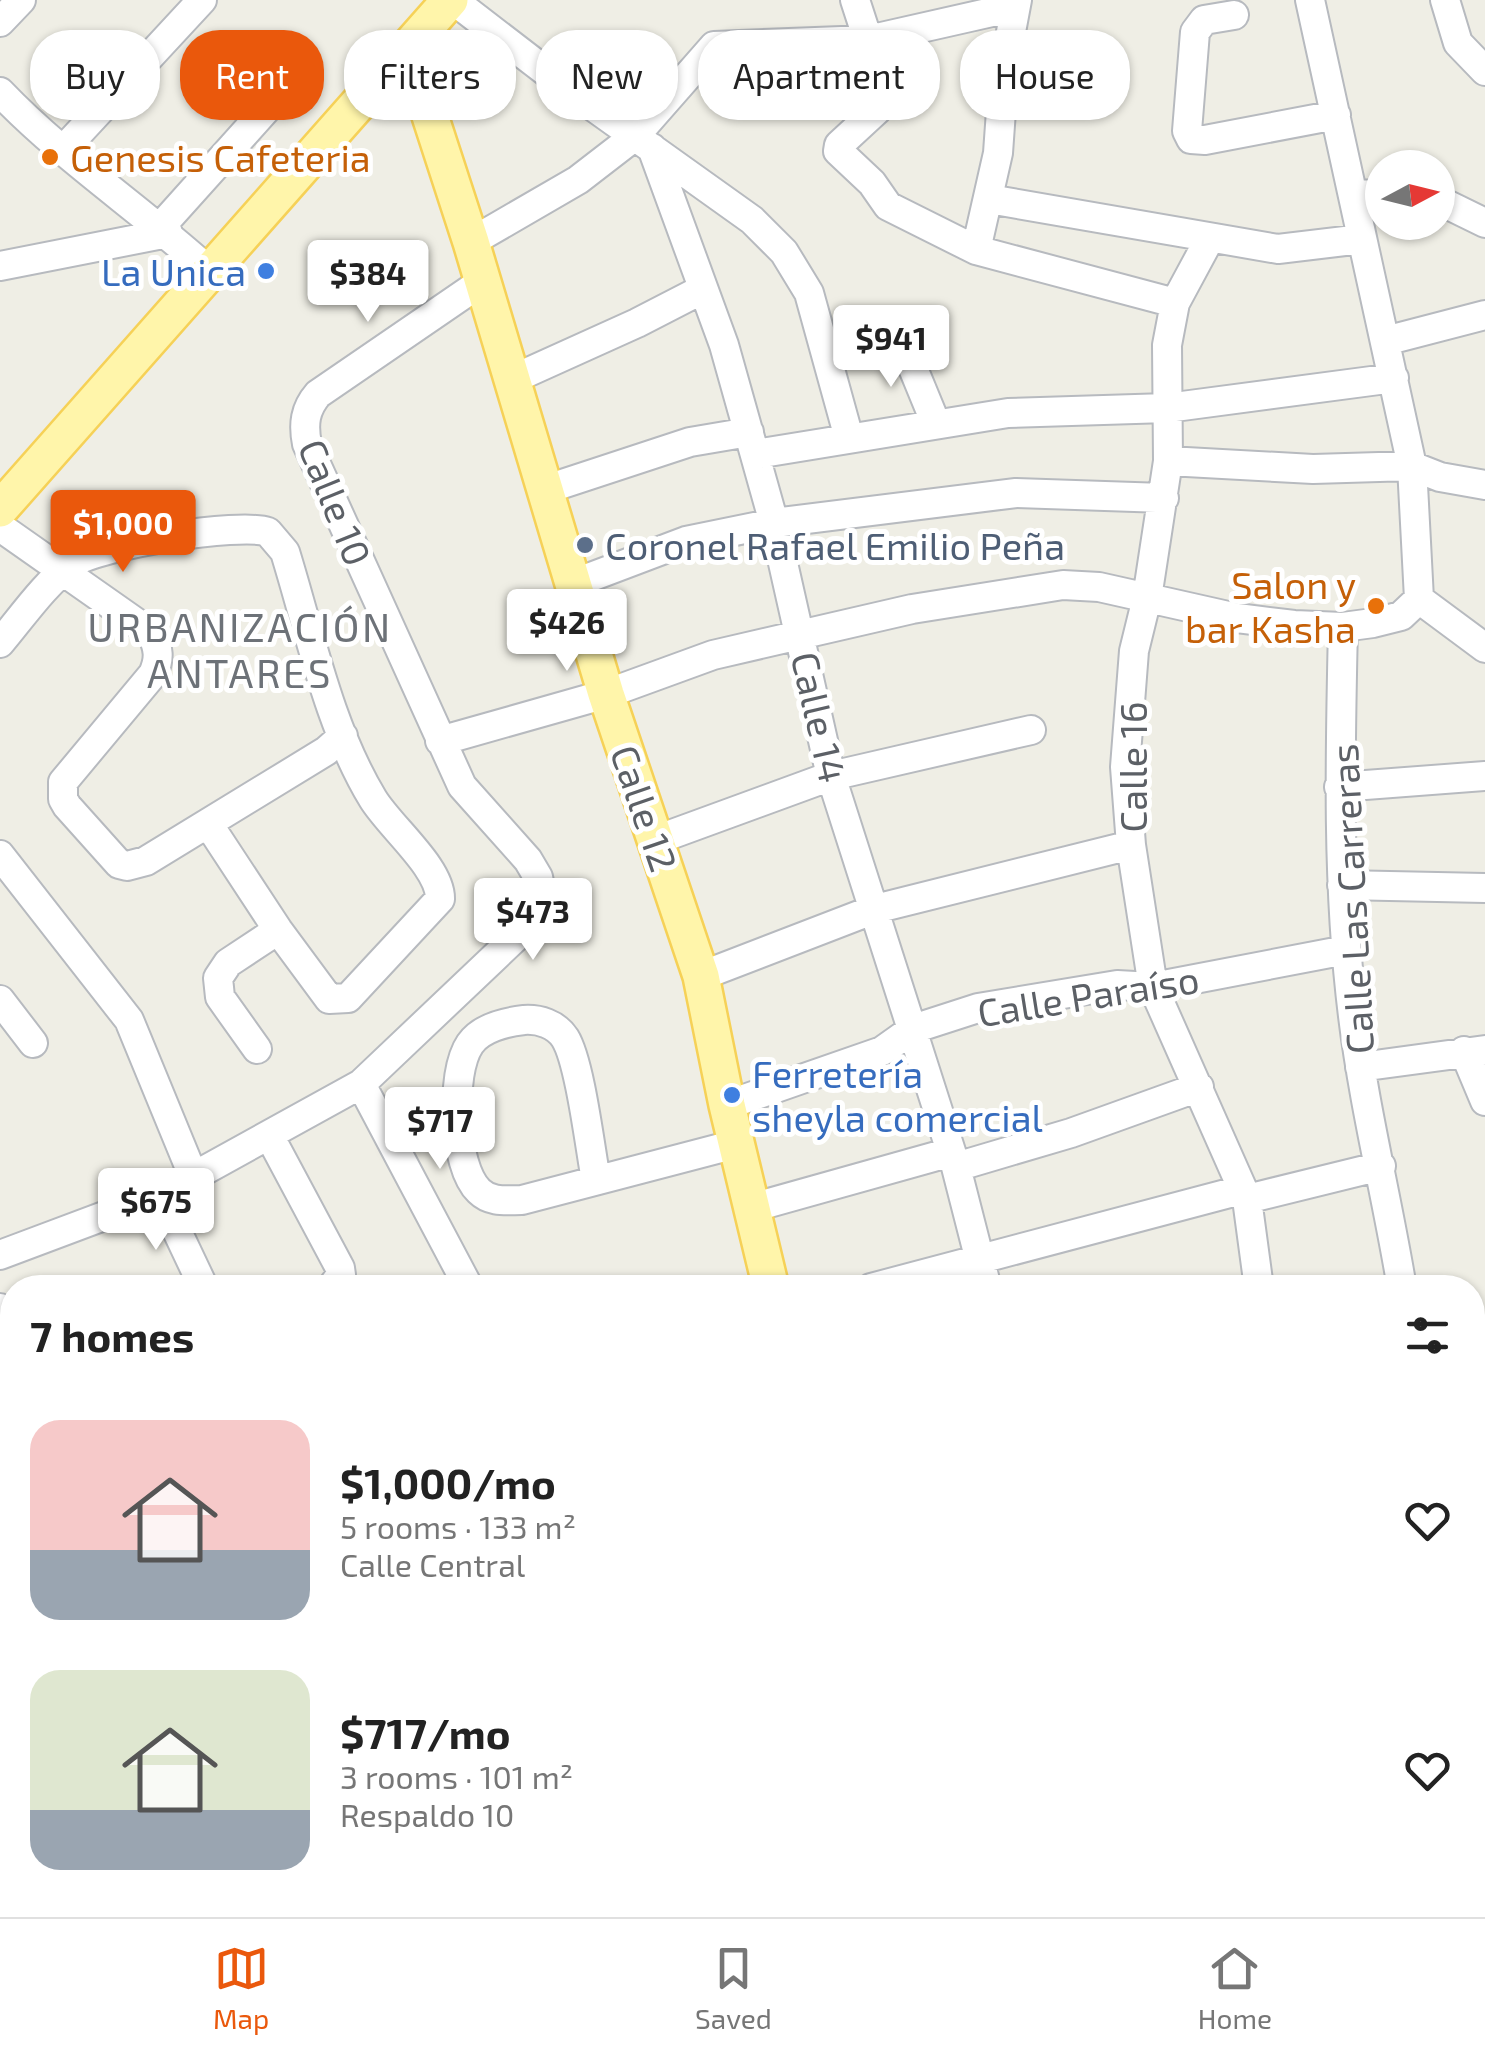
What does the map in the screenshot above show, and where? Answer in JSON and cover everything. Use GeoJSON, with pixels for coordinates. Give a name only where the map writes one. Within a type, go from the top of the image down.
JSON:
{"type":"FeatureCollection","features":[{"type":"Feature","properties":{"kind":"main road"},"geometry":{"type":"LineString","coordinates":[[424,30],[452,0]]}},
{"type":"Feature","properties":{"kind":"main road"},"geometry":{"type":"LineString","coordinates":[[0,509],[344,120]]}},
{"type":"Feature","properties":{"kind":"main road","name":"Calle 12"},"geometry":{"type":"LineString","coordinates":[[432,120],[547,489],[606,694],[701,976],[727,1105],[769,1275]]}},
{"type":"Feature","properties":{"kind":"street"},"geometry":{"type":"LineString","coordinates":[[0,22],[20,0]]}},
{"type":"Feature","properties":{"kind":"street"},"geometry":{"type":"LineString","coordinates":[[64,149],[202,0]]}},
{"type":"Feature","properties":{"kind":"street"},"geometry":{"type":"LineString","coordinates":[[452,0],[752,220],[784,252],[809,293],[850,438]]}},
{"type":"Feature","properties":{"kind":"street"},"geometry":{"type":"LineString","coordinates":[[855,0],[865,30]]}},
{"type":"Feature","properties":{"kind":"street"},"geometry":{"type":"LineString","coordinates":[[440,741],[606,694],[713,655],[912,609],[1063,586],[1099,588],[1294,626],[1343,626],[1401,616],[1419,599],[1412,466],[1310,0]]}},
{"type":"Feature","properties":{"kind":"street"},"geometry":{"type":"LineString","coordinates":[[1444,0],[1458,43],[1485,71]]}},
{"type":"Feature","properties":{"kind":"street"},"geometry":{"type":"LineString","coordinates":[[909,30],[1015,4],[1004,69],[998,153],[976,250]]}},
{"type":"Feature","properties":{"kind":"street"},"geometry":{"type":"LineString","coordinates":[[1234,15],[1204,20],[1195,32],[1187,130],[1192,139],[1205,140],[1336,115]]}},
{"type":"Feature","properties":{"kind":"street"},"geometry":{"type":"LineString","coordinates":[[472,242],[643,142],[698,68]]}},
{"type":"Feature","properties":{"kind":"street"},"geometry":{"type":"LineString","coordinates":[[0,92],[12,120],[64,149],[210,272]]}},
{"type":"Feature","properties":{"kind":"street"},"geometry":{"type":"LineString","coordinates":[[168,233],[164,223],[256,120]]}},
{"type":"Feature","properties":{"kind":"street"},"geometry":{"type":"LineString","coordinates":[[867,120],[839,145],[838,151],[888,206],[976,250],[1175,303]]}},
{"type":"Feature","properties":{"kind":"street","name":"Calle 14"},"geometry":{"type":"LineString","coordinates":[[643,142],[724,344],[774,523],[832,776],[953,1160],[983,1274]]}},
{"type":"Feature","properties":{"kind":"street"},"geometry":{"type":"LineString","coordinates":[[1352,194],[1365,194]]}},
{"type":"Feature","properties":{"kind":"street"},"geometry":{"type":"LineString","coordinates":[[989,198],[1278,249],[1362,239]]}},
{"type":"Feature","properties":{"kind":"street"},"geometry":{"type":"LineString","coordinates":[[1455,208],[1485,223]]}},
{"type":"Feature","properties":{"kind":"street"},"geometry":{"type":"LineString","coordinates":[[0,266],[168,233]]}},
{"type":"Feature","properties":{"kind":"street","name":"Calle 16"},"geometry":{"type":"LineString","coordinates":[[1210,238],[1175,303],[1167,345],[1168,461],[1147,598],[1134,651],[1125,766],[1153,988],[1244,1194],[1257,1275]]}},
{"type":"Feature","properties":{"kind":"street","name":"Calle 10"},"geometry":{"type":"LineString","coordinates":[[0,1255],[194,1178],[361,1084],[538,916],[542,897],[538,877],[528,860],[462,786],[306,444],[304,428],[306,414],[318,394],[483,281]]}},
{"type":"Feature","properties":{"kind":"street"},"geometry":{"type":"LineString","coordinates":[[513,379],[703,289]]}},
{"type":"Feature","properties":{"kind":"street"},"geometry":{"type":"LineString","coordinates":[[1386,341],[1485,314]]}},
{"type":"Feature","properties":{"kind":"street"},"geometry":{"type":"LineString","coordinates":[[899,334],[936,424]]}},
{"type":"Feature","properties":{"kind":"street"},"geometry":{"type":"LineString","coordinates":[[547,489],[690,442],[850,438],[1008,413],[1167,408],[1394,378]]}},
{"type":"Feature","properties":{"kind":"street"},"geometry":{"type":"LineString","coordinates":[[1168,461],[1313,470],[1412,466],[1440,477],[1485,485]]}},
{"type":"Feature","properties":{"kind":"street"},"geometry":{"type":"LineString","coordinates":[[575,584],[686,541],[774,523],[1016,494],[1164,498]]}},
{"type":"Feature","properties":{"kind":"street"},"geometry":{"type":"LineString","coordinates":[[0,527],[151,634],[158,654],[152,674],[66,777],[62,790],[68,806],[111,859],[127,866],[146,861],[326,751],[342,736]]}},
{"type":"Feature","properties":{"kind":"street"},"geometry":{"type":"LineString","coordinates":[[0,643],[75,561],[107,548],[241,528],[268,532],[285,552],[342,736],[359,776],[382,815],[432,873],[440,890],[435,908],[355,992],[338,1001],[329,999],[209,825]]}},
{"type":"Feature","properties":{"kind":"street"},"geometry":{"type":"LineString","coordinates":[[1419,599],[1485,648]]}},
{"type":"Feature","properties":{"kind":"street","name":"Calle Las Carreras"},"geometry":{"type":"LineString","coordinates":[[1343,626],[1339,787],[1346,950],[1360,1067],[1400,1275]]}},
{"type":"Feature","properties":{"kind":"street"},"geometry":{"type":"LineString","coordinates":[[656,840],[832,776],[1030,730]]}},
{"type":"Feature","properties":{"kind":"street"},"geometry":{"type":"LineString","coordinates":[[1339,787],[1485,776]]}},
{"type":"Feature","properties":{"kind":"street"},"geometry":{"type":"LineString","coordinates":[[701,976],[875,909],[1132,844]]}},
{"type":"Feature","properties":{"kind":"street"},"geometry":{"type":"LineString","coordinates":[[0,856],[129,1020],[194,1178]]}},
{"type":"Feature","properties":{"kind":"street"},"geometry":{"type":"LineString","coordinates":[[1342,886],[1485,888]]}},
{"type":"Feature","properties":{"kind":"street"},"geometry":{"type":"LineString","coordinates":[[257,1049],[220,997],[218,978],[228,963],[278,930]]}},
{"type":"Feature","properties":{"kind":"street","name":"Calle Paraíso"},"geometry":{"type":"LineString","coordinates":[[727,1105],[882,1052],[913,1029],[978,1008],[1117,985],[1153,988],[1346,950]]}},
{"type":"Feature","properties":{"kind":"street"},"geometry":{"type":"LineString","coordinates":[[0,1000],[32,1043]]}},
{"type":"Feature","properties":{"kind":"street"},"geometry":{"type":"LineString","coordinates":[[596,1180],[574,1063],[564,1038],[551,1024],[530,1019],[500,1023],[470,1042],[457,1076],[460,1151],[477,1190],[494,1200],[522,1200],[736,1144]]}},
{"type":"Feature","properties":{"kind":"street"},"geometry":{"type":"LineString","coordinates":[[1360,1067],[1474,1051],[1485,1102]]}},
{"type":"Feature","properties":{"kind":"street"},"geometry":{"type":"LineString","coordinates":[[361,1084],[462,1275]]}},
{"type":"Feature","properties":{"kind":"street"},"geometry":{"type":"LineString","coordinates":[[751,1208],[1071,1133],[1198,1087]]}},
{"type":"Feature","properties":{"kind":"street"},"geometry":{"type":"LineString","coordinates":[[269,1135],[341,1275]]}},
{"type":"Feature","properties":{"kind":"street"},"geometry":{"type":"LineString","coordinates":[[983,1274],[1244,1194],[1381,1166]]}},
{"type":"Feature","properties":{"kind":"street"},"geometry":{"type":"LineString","coordinates":[[160,1194],[198,1275]]}},
{"type":"Feature","properties":{"kind":"place","name":"Genesis Cafeteria"},"geometry":{"type":"Point","coordinates":[50,157]}},
{"type":"Feature","properties":{"kind":"place","name":"La Unica"},"geometry":{"type":"Point","coordinates":[266,271]}},
{"type":"Feature","properties":{"kind":"place","name":"Coronel Rafael Emilio Peña"},"geometry":{"type":"Point","coordinates":[585,545]}},
{"type":"Feature","properties":{"kind":"place","name":"Salon y bar Kasha"},"geometry":{"type":"Point","coordinates":[1376,606]}},
{"type":"Feature","properties":{"kind":"place","name":"Ferretería sheyla comercial"},"geometry":{"type":"Point","coordinates":[732,1095]}},
{"type":"Feature","properties":{"kind":"district","name":"URBANIZACIÓN ANTARES"},"geometry":{"type":"Point","coordinates":[240,649]}}]}
